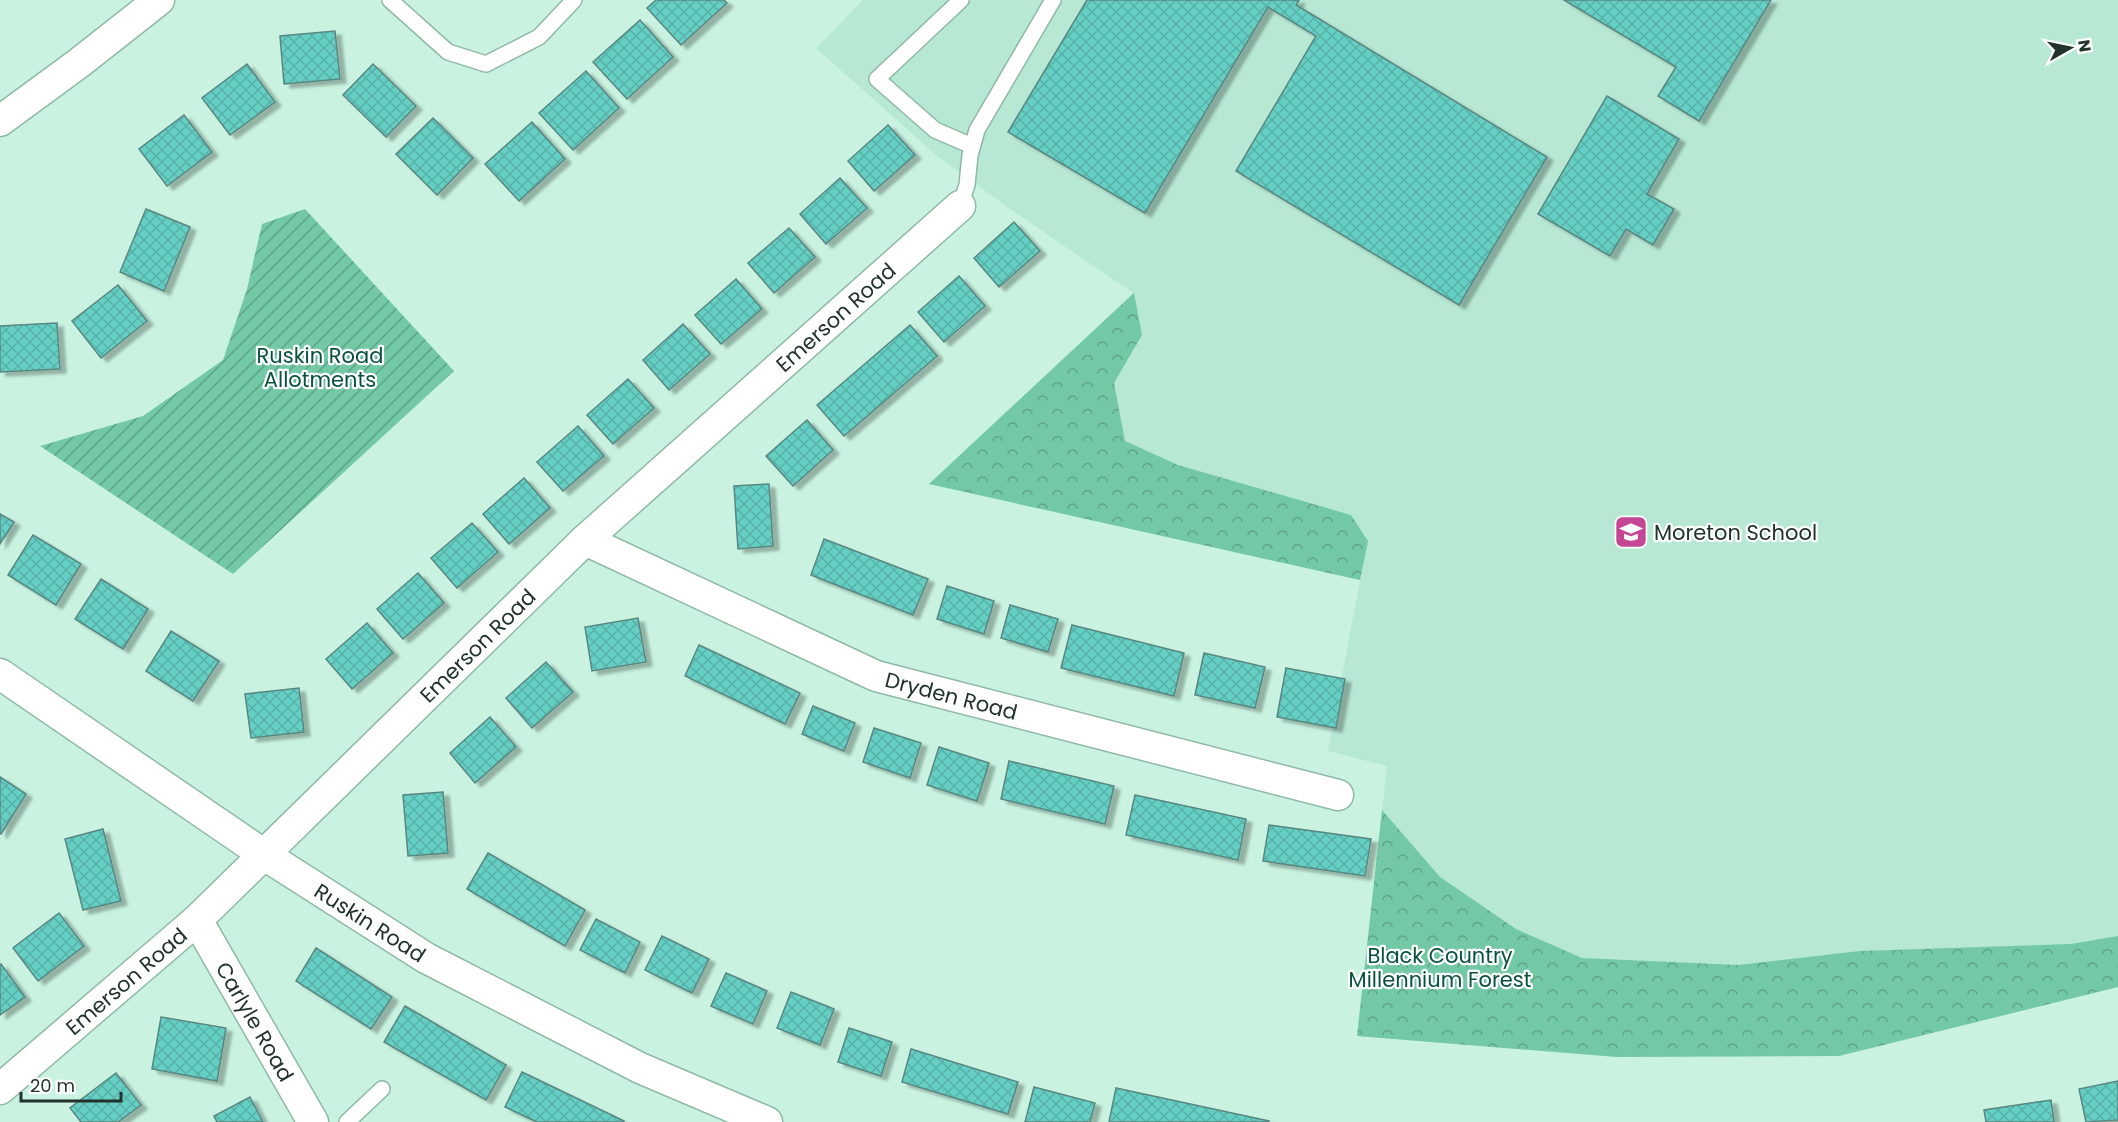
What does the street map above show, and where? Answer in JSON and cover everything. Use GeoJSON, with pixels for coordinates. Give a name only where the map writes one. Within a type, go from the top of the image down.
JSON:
{"type":"FeatureCollection","features":[{"type":"Feature","properties":{"kind":"street"},"geometry":{"type":"LineString","coordinates":[[0,121],[159,0]]}},
{"type":"Feature","properties":{"kind":"street","name":"Emerson Road"},"geometry":{"type":"LineString","coordinates":[[0,1089],[197,920],[585,540],[960,206]]}},
{"type":"Feature","properties":{"kind":"street","name":"Dryden Road"},"geometry":{"type":"LineString","coordinates":[[585,540],[876,676],[1338,795]]}},
{"type":"Feature","properties":{"kind":"street","name":"Ruskin Road"},"geometry":{"type":"LineString","coordinates":[[0,674],[263,854],[426,957],[640,1068],[767,1122]]}},
{"type":"Feature","properties":{"kind":"street","name":"Carlyle Road"},"geometry":{"type":"LineString","coordinates":[[197,920],[313,1122]]}},
{"type":"Feature","properties":{"kind":"lane"},"geometry":{"type":"LineString","coordinates":[[390,0],[448,52],[486,64],[539,37],[574,0]]}},
{"type":"Feature","properties":{"kind":"lane"},"geometry":{"type":"LineString","coordinates":[[961,0],[877,79],[935,130],[972,146]]}},
{"type":"Feature","properties":{"kind":"lane"},"geometry":{"type":"LineString","coordinates":[[960,206],[967,185],[972,146],[977,130],[1053,0]]}},
{"type":"Feature","properties":{"kind":"lane"},"geometry":{"type":"LineString","coordinates":[[347,1122],[382,1089]]}},
{"type":"Feature","properties":{"kind":"shaded area","name":"Moreton School"},"geometry":{"type":"Polygon","coordinates":[[[863,0],[2118,0],[2118,987],[1839,1056],[1617,1057],[1357,1036],[1387,766],[1328,751],[1360,580],[929,484],[1133,293],[936,155],[816,48],[863,0]]]}},
{"type":"Feature","properties":{"kind":"green space","name":"Ruskin Road Allotments"},"geometry":{"type":"Polygon","coordinates":[[[305,209],[454,371],[233,574],[40,446],[143,416],[223,360],[247,289],[262,224],[305,209]]]}},
{"type":"Feature","properties":{"kind":"green space"},"geometry":{"type":"Polygon","coordinates":[[[1134,293],[1142,335],[1114,383],[1125,441],[1178,465],[1351,515],[1368,541],[1360,580],[929,484],[1134,293]]]}},
{"type":"Feature","properties":{"kind":"green space","name":"Black Country Millennium Forest"},"geometry":{"type":"Polygon","coordinates":[[[1382,810],[1440,877],[1516,929],[1582,958],[1738,965],[1860,951],[2071,944],[2118,936],[2118,987],[1839,1056],[1617,1057],[1357,1036],[1382,810]]]}},
{"type":"Feature","properties":{"kind":"building"},"geometry":{"type":"Polygon","coordinates":[[[656,0],[724,0],[727,3],[681,45],[647,8],[656,0]]]}},
{"type":"Feature","properties":{"kind":"building"},"geometry":{"type":"Polygon","coordinates":[[[1087,0],[1299,0],[1296,5],[1547,157],[1459,305],[1236,171],[1316,36],[1268,7],[1145,213],[1008,132],[1087,0]]]}},
{"type":"Feature","properties":{"kind":"building"},"geometry":{"type":"Polygon","coordinates":[[[1564,0],[1771,0],[1699,121],[1658,96],[1676,67],[1564,0]]]}},
{"type":"Feature","properties":{"kind":"building"},"geometry":{"type":"Polygon","coordinates":[[[640,20],[673,57],[627,99],[593,62],[640,20]]]}},
{"type":"Feature","properties":{"kind":"building"},"geometry":{"type":"Polygon","coordinates":[[[335,31],[340,79],[284,84],[280,36],[335,31]]]}},
{"type":"Feature","properties":{"kind":"building"},"geometry":{"type":"Polygon","coordinates":[[[247,64],[275,102],[230,135],[202,98],[247,64]]]}},
{"type":"Feature","properties":{"kind":"building"},"geometry":{"type":"Polygon","coordinates":[[[373,64],[416,106],[386,137],[343,95],[373,64]]]}},
{"type":"Feature","properties":{"kind":"building"},"geometry":{"type":"Polygon","coordinates":[[[586,71],[619,108],[573,150],[539,113],[586,71]]]}},
{"type":"Feature","properties":{"kind":"building"},"geometry":{"type":"Polygon","coordinates":[[[1607,96],[1679,139],[1647,194],[1674,209],[1653,245],[1626,229],[1610,256],[1538,214],[1607,96]]]}},
{"type":"Feature","properties":{"kind":"building"},"geometry":{"type":"Polygon","coordinates":[[[184,115],[212,152],[167,186],[139,149],[184,115]]]}},
{"type":"Feature","properties":{"kind":"building"},"geometry":{"type":"Polygon","coordinates":[[[433,118],[473,158],[437,195],[396,154],[433,118]]]}},
{"type":"Feature","properties":{"kind":"building"},"geometry":{"type":"Polygon","coordinates":[[[532,122],[565,159],[519,201],[485,164],[532,122]]]}},
{"type":"Feature","properties":{"kind":"building"},"geometry":{"type":"Polygon","coordinates":[[[888,125],[915,155],[874,191],[848,161],[888,125]]]}},
{"type":"Feature","properties":{"kind":"building"},"geometry":{"type":"Polygon","coordinates":[[[840,178],[867,208],[826,244],[800,214],[840,178]]]}},
{"type":"Feature","properties":{"kind":"building"},"geometry":{"type":"Polygon","coordinates":[[[146,209],[190,227],[164,291],[120,272],[146,209]]]}},
{"type":"Feature","properties":{"kind":"building"},"geometry":{"type":"Polygon","coordinates":[[[1014,222],[1040,251],[999,287],[974,258],[1014,222]]]}},
{"type":"Feature","properties":{"kind":"building"},"geometry":{"type":"Polygon","coordinates":[[[789,228],[815,257],[774,293],[748,263],[789,228]]]}},
{"type":"Feature","properties":{"kind":"building"},"geometry":{"type":"Polygon","coordinates":[[[959,276],[985,306],[944,342],[918,312],[959,276]]]}},
{"type":"Feature","properties":{"kind":"building"},"geometry":{"type":"Polygon","coordinates":[[[736,279],[762,309],[721,344],[695,315],[736,279]]]}},
{"type":"Feature","properties":{"kind":"building"},"geometry":{"type":"Polygon","coordinates":[[[118,285],[147,321],[101,358],[72,321],[118,285]]]}},
{"type":"Feature","properties":{"kind":"building"},"geometry":{"type":"Polygon","coordinates":[[[57,323],[60,369],[0,372],[0,326],[57,323]]]}},
{"type":"Feature","properties":{"kind":"building"},"geometry":{"type":"Polygon","coordinates":[[[683,324],[710,354],[669,390],[643,360],[683,324]]]}},
{"type":"Feature","properties":{"kind":"building"},"geometry":{"type":"Polygon","coordinates":[[[910,325],[937,356],[844,436],[817,405],[910,325]]]}},
{"type":"Feature","properties":{"kind":"building"},"geometry":{"type":"Polygon","coordinates":[[[628,379],[654,408],[613,444],[587,415],[628,379]]]}},
{"type":"Feature","properties":{"kind":"building"},"geometry":{"type":"Polygon","coordinates":[[[807,420],[833,450],[793,486],[766,456],[807,420]]]}},
{"type":"Feature","properties":{"kind":"building"},"geometry":{"type":"Polygon","coordinates":[[[578,426],[604,456],[563,491],[537,462],[578,426]]]}},
{"type":"Feature","properties":{"kind":"building"},"geometry":{"type":"Polygon","coordinates":[[[524,478],[550,508],[509,544],[483,514],[524,478]]]}},
{"type":"Feature","properties":{"kind":"building"},"geometry":{"type":"Polygon","coordinates":[[[769,484],[773,546],[738,549],[734,486],[769,484]]]}},
{"type":"Feature","properties":{"kind":"building"},"geometry":{"type":"Polygon","coordinates":[[[0,514],[14,522],[0,544],[0,514]]]}},
{"type":"Feature","properties":{"kind":"building"},"geometry":{"type":"Polygon","coordinates":[[[472,523],[498,552],[457,588],[431,558],[472,523]]]}},
{"type":"Feature","properties":{"kind":"building"},"geometry":{"type":"Polygon","coordinates":[[[33,535],[81,564],[56,605],[8,575],[33,535]]]}},
{"type":"Feature","properties":{"kind":"building"},"geometry":{"type":"Polygon","coordinates":[[[824,539],[928,579],[913,615],[811,575],[824,539]]]}},
{"type":"Feature","properties":{"kind":"building"},"geometry":{"type":"Polygon","coordinates":[[[418,573],[444,603],[403,639],[377,609],[418,573]]]}},
{"type":"Feature","properties":{"kind":"building"},"geometry":{"type":"Polygon","coordinates":[[[101,579],[148,609],[123,649],[75,619],[101,579]]]}},
{"type":"Feature","properties":{"kind":"building"},"geometry":{"type":"Polygon","coordinates":[[[947,586],[994,601],[984,634],[937,619],[947,586]]]}},
{"type":"Feature","properties":{"kind":"building"},"geometry":{"type":"Polygon","coordinates":[[[1010,605],[1058,619],[1048,652],[1001,638],[1010,605]]]}},
{"type":"Feature","properties":{"kind":"building"},"geometry":{"type":"Polygon","coordinates":[[[638,618],[646,662],[592,671],[585,627],[638,618]]]}},
{"type":"Feature","properties":{"kind":"building"},"geometry":{"type":"Polygon","coordinates":[[[367,623],[393,653],[352,689],[326,659],[367,623]]]}},
{"type":"Feature","properties":{"kind":"building"},"geometry":{"type":"Polygon","coordinates":[[[1072,625],[1184,653],[1174,696],[1061,668],[1072,625]]]}},
{"type":"Feature","properties":{"kind":"building"},"geometry":{"type":"Polygon","coordinates":[[[171,631],[219,661],[193,701],[146,671],[171,631]]]}},
{"type":"Feature","properties":{"kind":"building"},"geometry":{"type":"Polygon","coordinates":[[[699,645],[800,693],[785,724],[685,676],[699,645]]]}},
{"type":"Feature","properties":{"kind":"building"},"geometry":{"type":"Polygon","coordinates":[[[1204,653],[1265,667],[1255,708],[1195,695],[1204,653]]]}},
{"type":"Feature","properties":{"kind":"building"},"geometry":{"type":"Polygon","coordinates":[[[546,662],[573,692],[532,728],[506,698],[546,662]]]}},
{"type":"Feature","properties":{"kind":"building"},"geometry":{"type":"Polygon","coordinates":[[[1286,668],[1345,679],[1336,728],[1277,717],[1286,668]]]}},
{"type":"Feature","properties":{"kind":"building"},"geometry":{"type":"Polygon","coordinates":[[[299,688],[304,732],[251,738],[245,694],[299,688]]]}},
{"type":"Feature","properties":{"kind":"building"},"geometry":{"type":"Polygon","coordinates":[[[813,706],[855,723],[844,751],[802,734],[813,706]]]}},
{"type":"Feature","properties":{"kind":"building"},"geometry":{"type":"Polygon","coordinates":[[[490,717],[516,747],[475,783],[450,753],[490,717]]]}},
{"type":"Feature","properties":{"kind":"building"},"geometry":{"type":"Polygon","coordinates":[[[874,728],[921,743],[910,778],[863,762],[874,728]]]}},
{"type":"Feature","properties":{"kind":"building"},"geometry":{"type":"Polygon","coordinates":[[[939,747],[989,763],[977,801],[927,785],[939,747]]]}},
{"type":"Feature","properties":{"kind":"building"},"geometry":{"type":"Polygon","coordinates":[[[1009,761],[1114,786],[1105,824],[1001,799],[1009,761]]]}},
{"type":"Feature","properties":{"kind":"building"},"geometry":{"type":"Polygon","coordinates":[[[0,777],[26,794],[1,834],[0,833],[0,777]]]}},
{"type":"Feature","properties":{"kind":"building"},"geometry":{"type":"Polygon","coordinates":[[[443,792],[448,853],[408,856],[403,795],[443,792]]]}},
{"type":"Feature","properties":{"kind":"building"},"geometry":{"type":"Polygon","coordinates":[[[1135,795],[1246,819],[1238,860],[1126,835],[1135,795]]]}},
{"type":"Feature","properties":{"kind":"building"},"geometry":{"type":"Polygon","coordinates":[[[1269,825],[1371,839],[1365,876],[1263,861],[1269,825]]]}},
{"type":"Feature","properties":{"kind":"building"},"geometry":{"type":"Polygon","coordinates":[[[103,829],[121,901],[83,910],[65,839],[103,829]]]}},
{"type":"Feature","properties":{"kind":"building"},"geometry":{"type":"Polygon","coordinates":[[[488,853],[585,910],[565,946],[467,889],[488,853]]]}},
{"type":"Feature","properties":{"kind":"building"},"geometry":{"type":"Polygon","coordinates":[[[59,913],[84,946],[38,981],[13,948],[59,913]]]}},
{"type":"Feature","properties":{"kind":"building"},"geometry":{"type":"Polygon","coordinates":[[[596,919],[640,942],[625,973],[580,950],[596,919]]]}},
{"type":"Feature","properties":{"kind":"building"},"geometry":{"type":"Polygon","coordinates":[[[662,936],[709,959],[692,993],[645,970],[662,936]]]}},
{"type":"Feature","properties":{"kind":"building"},"geometry":{"type":"Polygon","coordinates":[[[316,948],[392,997],[371,1029],[296,981],[316,948]]]}},
{"type":"Feature","properties":{"kind":"building"},"geometry":{"type":"Polygon","coordinates":[[[0,965],[25,997],[0,1015],[0,965]]]}},
{"type":"Feature","properties":{"kind":"building"},"geometry":{"type":"Polygon","coordinates":[[[726,973],[767,991],[753,1024],[711,1006],[726,973]]]}},
{"type":"Feature","properties":{"kind":"building"},"geometry":{"type":"Polygon","coordinates":[[[791,992],[834,1009],[820,1045],[777,1028],[791,992]]]}},
{"type":"Feature","properties":{"kind":"building"},"geometry":{"type":"Polygon","coordinates":[[[405,1006],[506,1065],[486,1100],[384,1042],[405,1006]]]}},
{"type":"Feature","properties":{"kind":"building"},"geometry":{"type":"Polygon","coordinates":[[[161,1017],[226,1028],[217,1081],[152,1069],[161,1017]]]}},
{"type":"Feature","properties":{"kind":"building"},"geometry":{"type":"Polygon","coordinates":[[[849,1028],[892,1042],[881,1076],[838,1062],[849,1028]]]}},
{"type":"Feature","properties":{"kind":"building"},"geometry":{"type":"Polygon","coordinates":[[[911,1049],[1018,1082],[1008,1114],[902,1082],[911,1049]]]}},
{"type":"Feature","properties":{"kind":"building"},"geometry":{"type":"Polygon","coordinates":[[[522,1072],[624,1122],[537,1122],[505,1107],[522,1072]]]}},
{"type":"Feature","properties":{"kind":"building"},"geometry":{"type":"Polygon","coordinates":[[[116,1073],[141,1105],[118,1122],[81,1122],[70,1108],[116,1073]]]}},
{"type":"Feature","properties":{"kind":"building"},"geometry":{"type":"Polygon","coordinates":[[[2118,1081],[2118,1120],[2086,1122],[2079,1089],[2118,1081]]]}},
{"type":"Feature","properties":{"kind":"building"},"geometry":{"type":"Polygon","coordinates":[[[1034,1087],[1095,1103],[1090,1122],[1025,1122],[1034,1087]]]}},
{"type":"Feature","properties":{"kind":"building"},"geometry":{"type":"Polygon","coordinates":[[[1116,1088],[1269,1121],[1109,1122],[1116,1088]]]}},
{"type":"Feature","properties":{"kind":"building"},"geometry":{"type":"Polygon","coordinates":[[[250,1097],[263,1122],[217,1122],[214,1116],[250,1097]]]}},
{"type":"Feature","properties":{"kind":"building"},"geometry":{"type":"Polygon","coordinates":[[[2051,1100],[2054,1122],[1986,1122],[1984,1110],[2051,1100]]]}},
{"type":"Feature","properties":{"kind":"place","name":"Moreton School"},"geometry":{"type":"Point","coordinates":[1631,532]}}]}
